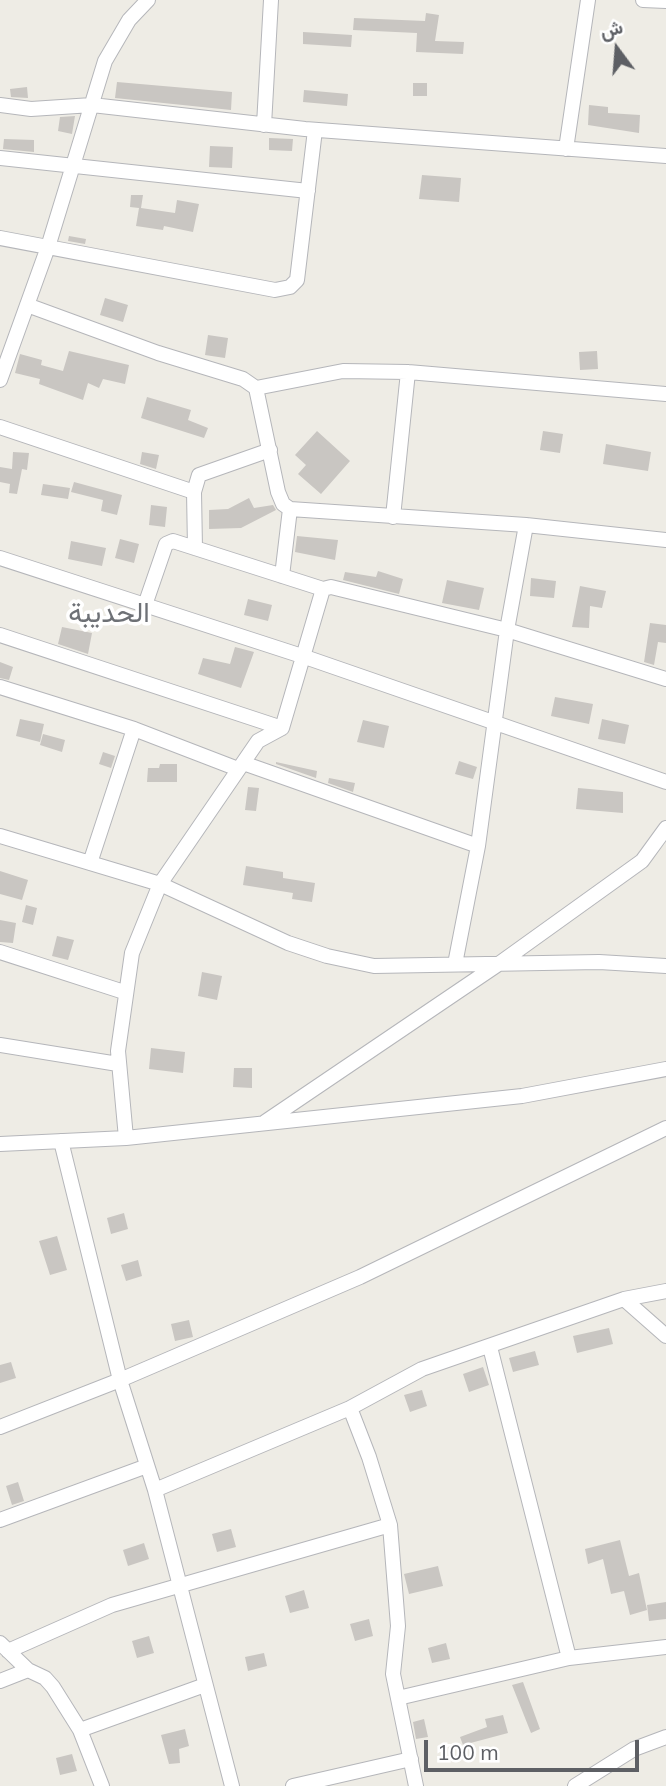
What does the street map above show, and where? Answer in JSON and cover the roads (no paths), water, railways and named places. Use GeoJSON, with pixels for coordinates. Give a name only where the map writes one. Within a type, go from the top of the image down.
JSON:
{"type":"FeatureCollection","features":[{"type":"Feature","properties":{"kind":"street"},"geometry":{"type":"LineString","coordinates":[[1,372],[48,247],[105,61],[129,20],[148,0]]}},
{"type":"Feature","properties":{"kind":"street"},"geometry":{"type":"LineString","coordinates":[[264,125],[271,0]]}},
{"type":"Feature","properties":{"kind":"street"},"geometry":{"type":"LineString","coordinates":[[566,149],[587,0]]}},
{"type":"Feature","properties":{"kind":"street"},"geometry":{"type":"LineString","coordinates":[[643,0],[666,1]]}},
{"type":"Feature","properties":{"kind":"street"},"geometry":{"type":"LineString","coordinates":[[0,105],[31,109],[92,105],[315,130],[666,156]]}},
{"type":"Feature","properties":{"kind":"street"},"geometry":{"type":"LineString","coordinates":[[0,238],[275,290],[290,287],[297,280],[315,130]]}},
{"type":"Feature","properties":{"kind":"street"},"geometry":{"type":"LineString","coordinates":[[0,158],[308,191]]}},
{"type":"Feature","properties":{"kind":"street"},"geometry":{"type":"LineString","coordinates":[[27,305],[158,353],[243,379],[256,388],[278,492],[283,504],[290,509],[526,526],[666,540]]}},
{"type":"Feature","properties":{"kind":"street"},"geometry":{"type":"LineString","coordinates":[[256,388],[343,371],[408,372],[666,394]]}},
{"type":"Feature","properties":{"kind":"street"},"geometry":{"type":"LineString","coordinates":[[393,517],[408,372]]}},
{"type":"Feature","properties":{"kind":"street"},"geometry":{"type":"LineString","coordinates":[[0,427],[194,492]]}},
{"type":"Feature","properties":{"kind":"street"},"geometry":{"type":"LineString","coordinates":[[195,548],[194,492],[199,475],[270,450]]}},
{"type":"Feature","properties":{"kind":"street"},"geometry":{"type":"LineString","coordinates":[[282,576],[290,509]]}},
{"type":"Feature","properties":{"kind":"street"},"geometry":{"type":"LineString","coordinates":[[455,964],[478,846],[493,721],[526,526]]}},
{"type":"Feature","properties":{"kind":"street"},"geometry":{"type":"LineString","coordinates":[[145,606],[166,544],[173,541],[323,589],[331,587],[507,630],[666,679]]}},
{"type":"Feature","properties":{"kind":"street"},"geometry":{"type":"LineString","coordinates":[[0,558],[305,657],[666,782]]}},
{"type":"Feature","properties":{"kind":"street"},"geometry":{"type":"LineString","coordinates":[[127,1138],[118,1064],[124,992],[132,953],[160,884],[258,741],[282,728],[323,589]]}},
{"type":"Feature","properties":{"kind":"street"},"geometry":{"type":"LineString","coordinates":[[0,635],[282,728]]}},
{"type":"Feature","properties":{"kind":"street"},"geometry":{"type":"LineString","coordinates":[[0,687],[134,729],[478,846]]}},
{"type":"Feature","properties":{"kind":"street"},"geometry":{"type":"LineString","coordinates":[[90,863],[134,729]]}},
{"type":"Feature","properties":{"kind":"street"},"geometry":{"type":"LineString","coordinates":[[263,1124],[642,861],[666,828]]}},
{"type":"Feature","properties":{"kind":"street"},"geometry":{"type":"LineString","coordinates":[[0,836],[160,884],[288,943],[327,956],[374,966],[500,962],[666,966]]}},
{"type":"Feature","properties":{"kind":"street"},"geometry":{"type":"LineString","coordinates":[[0,952],[124,992]]}},
{"type":"Feature","properties":{"kind":"street"},"geometry":{"type":"LineString","coordinates":[[0,1045],[118,1064]]}},
{"type":"Feature","properties":{"kind":"street"},"geometry":{"type":"LineString","coordinates":[[0,1144],[127,1138],[522,1096],[666,1069]]}},
{"type":"Feature","properties":{"kind":"street"},"geometry":{"type":"LineString","coordinates":[[0,1427],[120,1380],[360,1277],[666,1128]]}},
{"type":"Feature","properties":{"kind":"street"},"geometry":{"type":"LineString","coordinates":[[61,1141],[120,1380],[155,1490],[232,1786]]}},
{"type":"Feature","properties":{"kind":"street"},"geometry":{"type":"LineString","coordinates":[[155,1490],[350,1408],[422,1369],[624,1299],[666,1291]]}},
{"type":"Feature","properties":{"kind":"street"},"geometry":{"type":"LineString","coordinates":[[624,1299],[666,1336]]}},
{"type":"Feature","properties":{"kind":"street"},"geometry":{"type":"LineString","coordinates":[[490,1347],[569,1658]]}},
{"type":"Feature","properties":{"kind":"street"},"geometry":{"type":"LineString","coordinates":[[350,1408],[369,1457],[390,1525],[398,1626],[393,1674],[416,1786]]}},
{"type":"Feature","properties":{"kind":"street"},"geometry":{"type":"LineString","coordinates":[[0,1520],[147,1466]]}},
{"type":"Feature","properties":{"kind":"street"},"geometry":{"type":"LineString","coordinates":[[102,1786],[80,1730],[46,1678],[28,1670],[4,1647],[92,1613],[178,1585],[390,1525]]}},
{"type":"Feature","properties":{"kind":"street"},"geometry":{"type":"LineString","coordinates":[[398,1698],[569,1658],[666,1647]]}},
{"type":"Feature","properties":{"kind":"street"},"geometry":{"type":"LineString","coordinates":[[0,1681],[28,1670]]}},
{"type":"Feature","properties":{"kind":"street"},"geometry":{"type":"LineString","coordinates":[[80,1730],[205,1685]]}},
{"type":"Feature","properties":{"kind":"street"},"geometry":{"type":"LineString","coordinates":[[575,1786],[634,1749],[666,1737]]}},
{"type":"Feature","properties":{"kind":"street"},"geometry":{"type":"LineString","coordinates":[[293,1786],[411,1759]]}},
{"type":"Feature","properties":{"kind":"district","name":"الحديبة"},"geometry":{"type":"Point","coordinates":[109,614]}}]}
